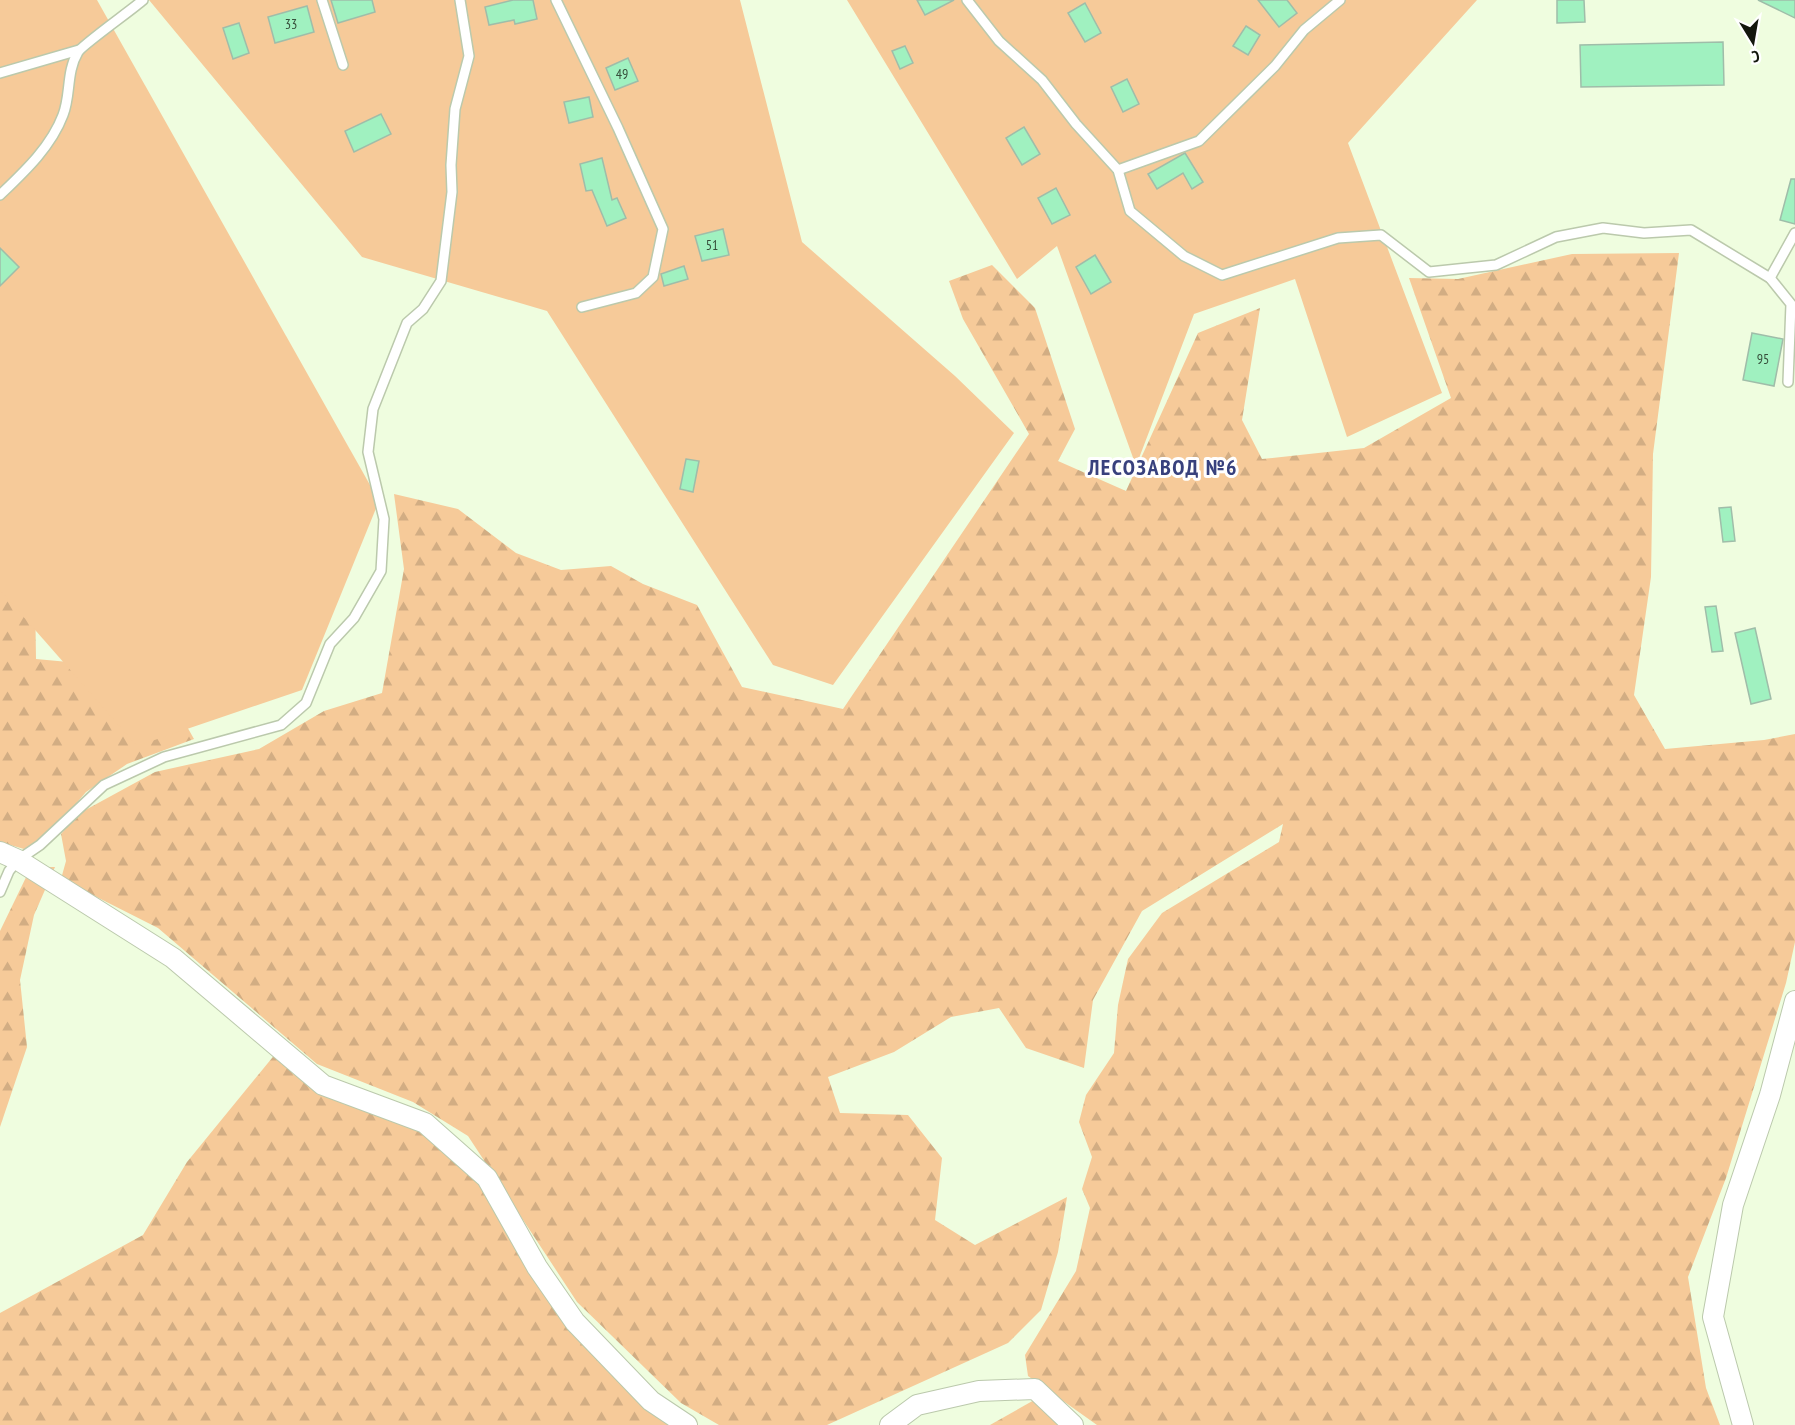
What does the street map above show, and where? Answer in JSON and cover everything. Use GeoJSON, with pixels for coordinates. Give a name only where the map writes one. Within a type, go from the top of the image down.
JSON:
{"type":"FeatureCollection","features":[{"type":"Feature","properties":{"kind":"street"},"geometry":{"type":"LineString","coordinates":[[0,852],[18,860],[173,958],[323,1085],[425,1124],[487,1178],[537,1267],[575,1322],[651,1401],[687,1425]]}},
{"type":"Feature","properties":{"kind":"street"},"geometry":{"type":"LineString","coordinates":[[1743,1425],[1713,1317],[1733,1205],[1770,1095],[1795,1001]]}},
{"type":"Feature","properties":{"kind":"street"},"geometry":{"type":"LineString","coordinates":[[890,1425],[917,1405],[979,1390],[1035,1389],[1073,1425]]}},
{"type":"Feature","properties":{"kind":"lane"},"geometry":{"type":"LineString","coordinates":[[0,73],[79,50],[143,0]]}},
{"type":"Feature","properties":{"kind":"lane"},"geometry":{"type":"LineString","coordinates":[[322,0],[343,64]]}},
{"type":"Feature","properties":{"kind":"lane"},"geometry":{"type":"LineString","coordinates":[[0,892],[9,871],[18,860],[40,845],[104,785],[164,757],[281,725],[306,703],[330,644],[354,618],[381,571],[384,519],[368,452],[373,409],[407,323],[423,309],[441,281],[452,192],[451,165],[455,109],[470,56],[460,0]]}},
{"type":"Feature","properties":{"kind":"lane"},"geometry":{"type":"LineString","coordinates":[[555,0],[618,128],[663,230],[653,277],[636,293],[582,307]]}},
{"type":"Feature","properties":{"kind":"lane"},"geometry":{"type":"LineString","coordinates":[[967,0],[999,41],[1042,80],[1076,124],[1118,170],[1130,211],[1184,256],[1222,275],[1338,238],[1381,235],[1429,272],[1496,265],[1556,237],[1603,228],[1644,233],[1691,230],[1770,278],[1791,304],[1788,382]]}},
{"type":"Feature","properties":{"kind":"lane"},"geometry":{"type":"LineString","coordinates":[[1118,170],[1199,141],[1275,66],[1304,30],[1340,0]]}},
{"type":"Feature","properties":{"kind":"lane"},"geometry":{"type":"LineString","coordinates":[[0,195],[28,168],[64,114],[70,73],[79,50]]}},
{"type":"Feature","properties":{"kind":"lane"},"geometry":{"type":"LineString","coordinates":[[1770,278],[1795,233]]}},
{"type":"Feature","properties":{"kind":"green space"},"geometry":{"type":"Polygon","coordinates":[[[0,0],[97,0],[379,501],[302,690],[137,746],[0,590],[0,0]]]}},
{"type":"Feature","properties":{"kind":"green space"},"geometry":{"type":"Polygon","coordinates":[[[149,0],[740,0],[802,242],[955,376],[1014,433],[833,685],[773,665],[547,311],[362,257],[149,0]]]}},
{"type":"Feature","properties":{"kind":"green space"},"geometry":{"type":"Polygon","coordinates":[[[847,0],[1477,0],[1348,143],[1442,393],[1347,437],[1295,279],[1194,314],[1136,466],[1057,246],[1017,279],[847,0]]]}},
{"type":"Feature","properties":{"kind":"green space"},"geometry":{"type":"Polygon","coordinates":[[[1679,253],[1653,454],[1651,577],[1634,695],[1665,749],[1764,740],[1795,734],[1795,942],[1786,983],[1726,1178],[1688,1277],[1706,1388],[1720,1425],[1097,1425],[1028,1376],[1025,1355],[1076,1271],[1090,1208],[1082,1189],[1092,1157],[1079,1122],[1086,1095],[1114,1053],[1118,1005],[1128,959],[1162,913],[1279,842],[1283,824],[1142,911],[1093,1000],[1084,1068],[1026,1048],[999,1008],[951,1017],[894,1052],[828,1077],[840,1113],[908,1115],[942,1158],[935,1220],[975,1245],[1067,1197],[1058,1252],[1041,1310],[1008,1343],[827,1425],[719,1425],[681,1403],[577,1302],[468,1136],[413,1102],[317,1064],[158,928],[61,879],[66,861],[61,834],[78,814],[155,772],[259,749],[324,711],[382,693],[404,569],[394,494],[458,509],[516,553],[561,570],[611,566],[643,584],[697,605],[742,687],[843,709],[1029,434],[963,319],[949,281],[992,265],[1035,308],[1075,429],[1058,461],[1126,491],[1198,333],[1260,308],[1242,420],[1262,459],[1364,448],[1451,398],[1409,278],[1458,279],[1572,254],[1679,253]]]}},
{"type":"Feature","properties":{"kind":"green space"},"geometry":{"type":"Polygon","coordinates":[[[0,313],[35,594],[36,659],[155,670],[194,739],[127,764],[86,792],[51,833],[24,849],[0,842],[0,313]]]}},
{"type":"Feature","properties":{"kind":"green space"},"geometry":{"type":"Polygon","coordinates":[[[31,867],[55,867],[34,915],[20,980],[27,1047],[0,1127],[0,931],[31,867]]]}},
{"type":"Feature","properties":{"kind":"green space"},"geometry":{"type":"Polygon","coordinates":[[[281,1047],[343,1104],[401,1111],[475,1170],[564,1304],[682,1425],[0,1425],[0,1313],[143,1235],[187,1162],[281,1047]]]}},
{"type":"Feature","properties":{"kind":"green space"},"geometry":{"type":"Polygon","coordinates":[[[1036,1399],[1074,1425],[990,1425],[1036,1399]]]}},
{"type":"Feature","properties":{"kind":"building"},"geometry":{"type":"Polygon","coordinates":[[[331,0],[372,0],[375,12],[338,23],[331,0]]]}},
{"type":"Feature","properties":{"kind":"building"},"geometry":{"type":"Polygon","coordinates":[[[513,0],[533,0],[537,19],[515,24],[514,20],[489,25],[485,7],[513,0]]]}},
{"type":"Feature","properties":{"kind":"building"},"geometry":{"type":"Polygon","coordinates":[[[917,0],[954,0],[925,15],[917,0]]]}},
{"type":"Feature","properties":{"kind":"building"},"geometry":{"type":"Polygon","coordinates":[[[1258,0],[1287,0],[1297,13],[1279,27],[1258,0]]]}},
{"type":"Feature","properties":{"kind":"building"},"geometry":{"type":"Polygon","coordinates":[[[1557,0],[1584,0],[1585,22],[1557,23],[1557,0]]]}},
{"type":"Feature","properties":{"kind":"building"},"geometry":{"type":"Polygon","coordinates":[[[1758,0],[1795,0],[1795,18],[1758,0]]]}},
{"type":"Feature","properties":{"kind":"building"},"geometry":{"type":"Polygon","coordinates":[[[1085,3],[1101,33],[1085,42],[1068,13],[1085,3]]]}},
{"type":"Feature","properties":{"kind":"building"},"geometry":{"type":"Polygon","coordinates":[[[307,6],[314,32],[275,43],[268,17],[307,6]]]}},
{"type":"Feature","properties":{"kind":"building"},"geometry":{"type":"Polygon","coordinates":[[[239,23],[249,53],[233,59],[223,28],[239,23]]]}},
{"type":"Feature","properties":{"kind":"building"},"geometry":{"type":"Polygon","coordinates":[[[1246,26],[1260,35],[1248,55],[1233,46],[1246,26]]]}},
{"type":"Feature","properties":{"kind":"building"},"geometry":{"type":"Polygon","coordinates":[[[1723,42],[1724,85],[1581,87],[1580,45],[1723,42]]]}},
{"type":"Feature","properties":{"kind":"building"},"geometry":{"type":"Polygon","coordinates":[[[905,46],[913,63],[900,69],[892,51],[905,46]]]}},
{"type":"Feature","properties":{"kind":"building"},"geometry":{"type":"Polygon","coordinates":[[[628,58],[638,81],[615,90],[606,68],[628,58]]]}},
{"type":"Feature","properties":{"kind":"building"},"geometry":{"type":"Polygon","coordinates":[[[1127,79],[1139,104],[1123,112],[1111,87],[1127,79]]]}},
{"type":"Feature","properties":{"kind":"building"},"geometry":{"type":"Polygon","coordinates":[[[589,97],[593,117],[569,123],[564,102],[589,97]]]}},
{"type":"Feature","properties":{"kind":"building"},"geometry":{"type":"Polygon","coordinates":[[[381,114],[391,134],[354,152],[345,131],[381,114]]]}},
{"type":"Feature","properties":{"kind":"building"},"geometry":{"type":"Polygon","coordinates":[[[1024,127],[1040,154],[1022,165],[1006,138],[1024,127]]]}},
{"type":"Feature","properties":{"kind":"building"},"geometry":{"type":"Polygon","coordinates":[[[1185,153],[1203,182],[1192,189],[1183,173],[1157,189],[1148,174],[1185,153]]]}},
{"type":"Feature","properties":{"kind":"building"},"geometry":{"type":"Polygon","coordinates":[[[602,158],[612,200],[617,198],[626,218],[607,226],[592,190],[586,191],[580,164],[602,158]]]}},
{"type":"Feature","properties":{"kind":"building"},"geometry":{"type":"Polygon","coordinates":[[[1791,179],[1795,179],[1795,224],[1780,220],[1791,179]]]}},
{"type":"Feature","properties":{"kind":"building"},"geometry":{"type":"Polygon","coordinates":[[[1056,188],[1070,215],[1052,224],[1038,198],[1056,188]]]}},
{"type":"Feature","properties":{"kind":"building"},"geometry":{"type":"Polygon","coordinates":[[[723,229],[729,255],[702,261],[695,236],[723,229]]]}},
{"type":"Feature","properties":{"kind":"building"},"geometry":{"type":"Polygon","coordinates":[[[0,248],[19,267],[0,286],[0,248]]]}},
{"type":"Feature","properties":{"kind":"building"},"geometry":{"type":"Polygon","coordinates":[[[1095,255],[1111,282],[1091,294],[1076,267],[1095,255]]]}},
{"type":"Feature","properties":{"kind":"building"},"geometry":{"type":"Polygon","coordinates":[[[684,266],[688,279],[664,286],[661,274],[684,266]]]}},
{"type":"Feature","properties":{"kind":"building"},"geometry":{"type":"Polygon","coordinates":[[[1752,333],[1783,339],[1774,386],[1743,380],[1752,333]]]}},
{"type":"Feature","properties":{"kind":"building"},"geometry":{"type":"Polygon","coordinates":[[[686,459],[699,461],[693,492],[680,489],[686,459]]]}},
{"type":"Feature","properties":{"kind":"building"},"geometry":{"type":"Polygon","coordinates":[[[1731,507],[1735,541],[1723,542],[1719,508],[1731,507]]]}},
{"type":"Feature","properties":{"kind":"building"},"geometry":{"type":"Polygon","coordinates":[[[1716,606],[1723,651],[1712,652],[1705,607],[1716,606]]]}},
{"type":"Feature","properties":{"kind":"building"},"geometry":{"type":"Polygon","coordinates":[[[1755,628],[1771,699],[1751,704],[1735,633],[1755,628]]]}},
{"type":"Feature","properties":{"kind":"district","name":"ЛЕСОЗАВОД №6"},"geometry":{"type":"Point","coordinates":[1163,467]}}]}
